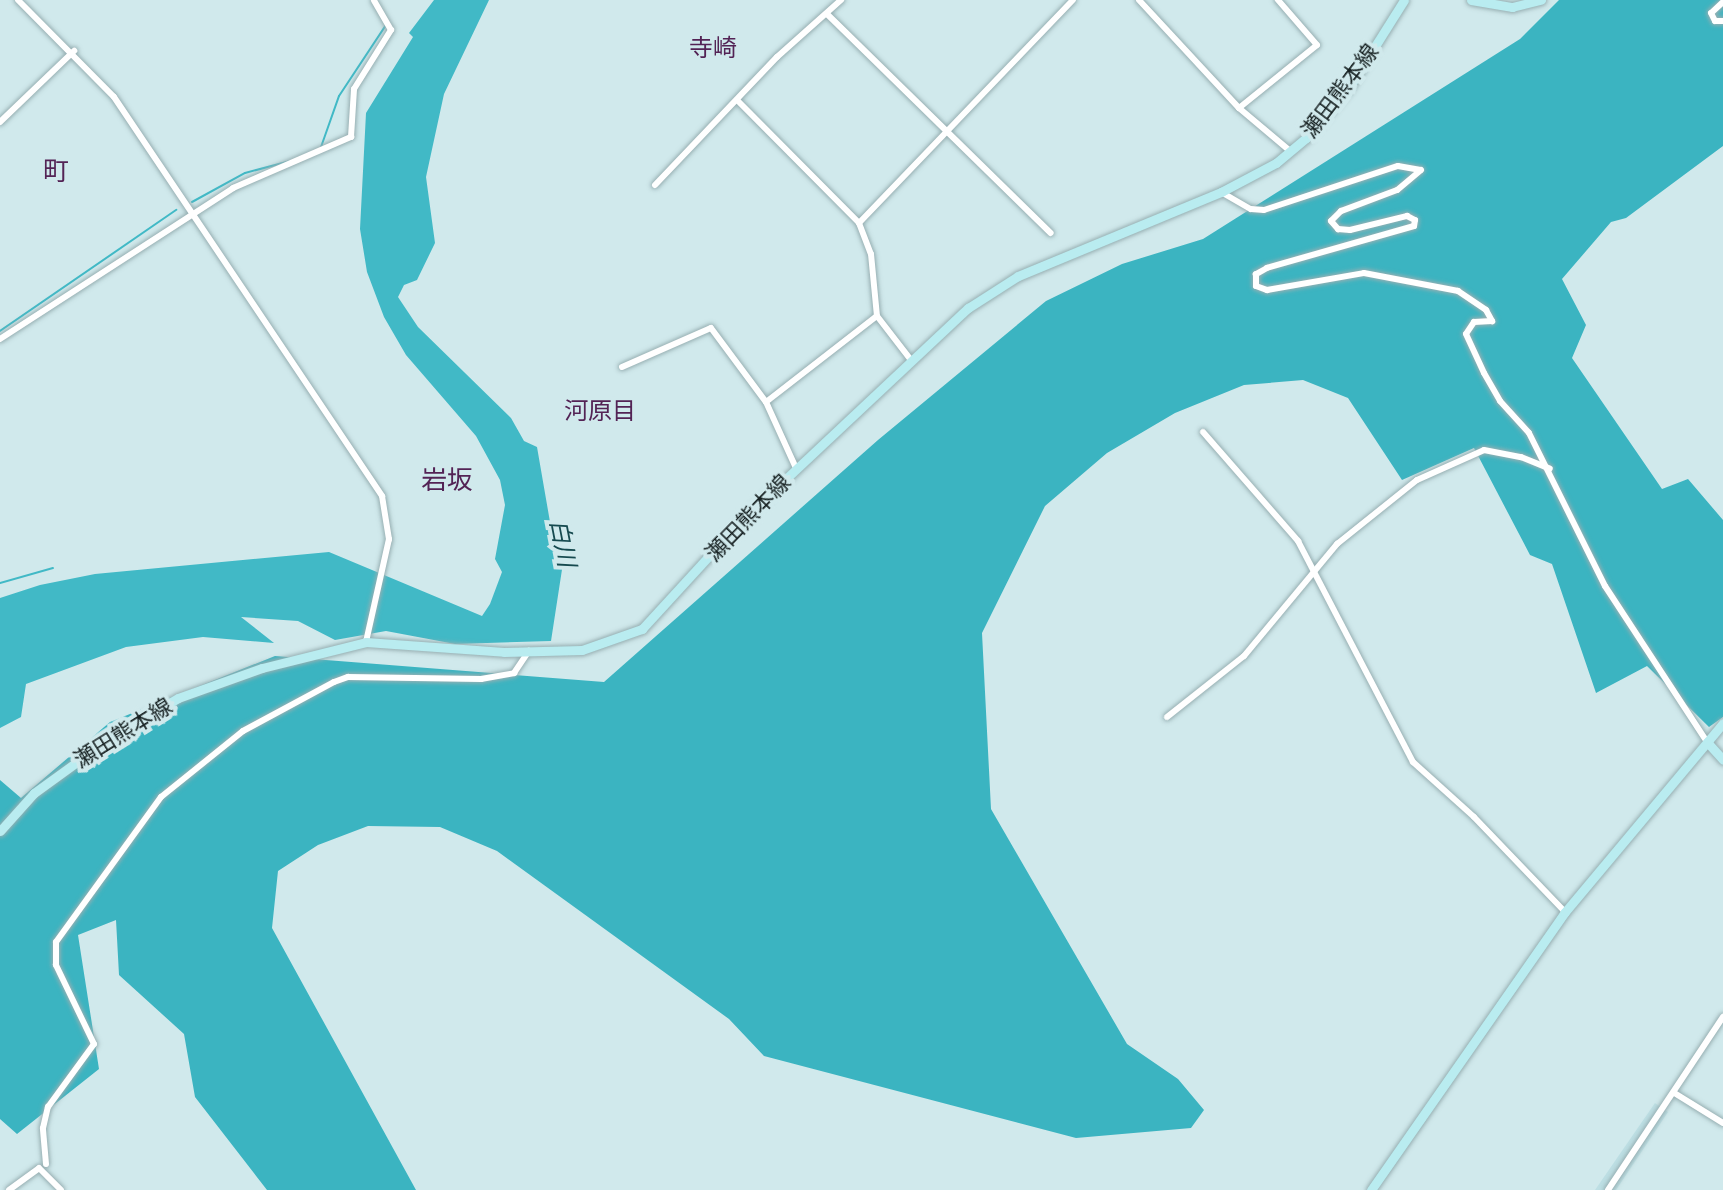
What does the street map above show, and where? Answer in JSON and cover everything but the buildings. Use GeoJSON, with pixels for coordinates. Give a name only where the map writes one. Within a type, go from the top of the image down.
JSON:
{"type":"FeatureCollection","features":[{"type":"Feature","properties":{"kind":"main road","name":"瀬田熊本線"},"geometry":{"type":"LineString","coordinates":[[0,831],[34,793],[166,705],[262,668],[366,639],[529,651],[601,647],[642,629],[796,468],[911,360],[995,288],[1221,192],[1290,151],[1348,89],[1404,0]]}},
{"type":"Feature","properties":{"kind":"main road"},"geometry":{"type":"LineString","coordinates":[[1471,0],[1512,7],[1541,0]]}},
{"type":"Feature","properties":{"kind":"main road"},"geometry":{"type":"LineString","coordinates":[[1371,1190],[1565,912],[1723,723]]}},
{"type":"Feature","properties":{"kind":"main road"},"geometry":{"type":"LineString","coordinates":[[1707,742],[1723,760]]}},
{"type":"Feature","properties":{"kind":"street"},"geometry":{"type":"LineString","coordinates":[[18,0],[74,51],[114,97],[382,496],[389,539],[366,639]]}},
{"type":"Feature","properties":{"kind":"street"},"geometry":{"type":"LineString","coordinates":[[0,339],[192,211],[233,188],[351,137],[354,89],[391,30],[374,0]]}},
{"type":"Feature","properties":{"kind":"street"},"geometry":{"type":"LineString","coordinates":[[655,185],[737,100],[841,0]]}},
{"type":"Feature","properties":{"kind":"street"},"geometry":{"type":"LineString","coordinates":[[859,223],[1073,0]]}},
{"type":"Feature","properties":{"kind":"street"},"geometry":{"type":"LineString","coordinates":[[1139,0],[1239,108],[1290,151]]}},
{"type":"Feature","properties":{"kind":"street"},"geometry":{"type":"LineString","coordinates":[[1239,108],[1317,45],[1278,0]]}},
{"type":"Feature","properties":{"kind":"street"},"geometry":{"type":"LineString","coordinates":[[1723,2],[1711,13],[1715,21],[1723,21]]}},
{"type":"Feature","properties":{"kind":"street"},"geometry":{"type":"LineString","coordinates":[[827,14],[1051,233]]}},
{"type":"Feature","properties":{"kind":"street"},"geometry":{"type":"LineString","coordinates":[[0,122],[74,51]]}},
{"type":"Feature","properties":{"kind":"street"},"geometry":{"type":"LineString","coordinates":[[737,100],[859,223],[870,260],[870,281],[877,316],[911,360]]}},
{"type":"Feature","properties":{"kind":"street"},"geometry":{"type":"LineString","coordinates":[[1221,192],[1251,209],[1264,210],[1398,166],[1421,170],[1397,190],[1341,211],[1331,221],[1338,229],[1350,230],[1407,216],[1415,220],[1414,226],[1347,250],[1267,268],[1256,274],[1256,286],[1267,290],[1364,273],[1469,296],[1492,321],[1474,322],[1466,334],[1484,373],[1550,469],[1605,586],[1707,742]]}},
{"type":"Feature","properties":{"kind":"street"},"geometry":{"type":"LineString","coordinates":[[766,402],[877,316]]}},
{"type":"Feature","properties":{"kind":"street"},"geometry":{"type":"LineString","coordinates":[[622,367],[711,328],[766,402],[796,468]]}},
{"type":"Feature","properties":{"kind":"street"},"geometry":{"type":"LineString","coordinates":[[1203,432],[1278,516],[1315,570],[1413,762],[1474,817],[1565,912]]}},
{"type":"Feature","properties":{"kind":"street"},"geometry":{"type":"LineString","coordinates":[[1167,717],[1244,656],[1315,570],[1377,508],[1453,460],[1499,451],[1550,469]]}},
{"type":"Feature","properties":{"kind":"street"},"geometry":{"type":"LineString","coordinates":[[46,1164],[43,1128],[48,1107],[94,1044],[56,965],[56,942],[161,797],[243,731],[334,682],[348,677],[481,679],[514,673],[529,651]]}},
{"type":"Feature","properties":{"kind":"street"},"geometry":{"type":"LineString","coordinates":[[1608,1190],[1676,1094],[1723,1017]]}},
{"type":"Feature","properties":{"kind":"street"},"geometry":{"type":"LineString","coordinates":[[1676,1094],[1723,1123]]}},
{"type":"Feature","properties":{"kind":"street"},"geometry":{"type":"LineString","coordinates":[[9,1190],[39,1168],[61,1190]]}},
{"type":"Feature","properties":{"kind":"shaded area"},"geometry":{"type":"Polygon","coordinates":[[[434,0],[489,0],[444,94],[426,177],[435,243],[417,280],[404,285],[398,297],[418,327],[511,418],[524,441],[537,447],[554,545],[563,563],[551,641],[455,644],[386,631],[335,640],[298,621],[241,617],[274,643],[203,637],[126,647],[26,684],[21,717],[0,728],[0,598],[40,585],[95,574],[329,552],[482,616],[490,604],[502,572],[495,559],[505,505],[500,480],[476,436],[406,355],[384,317],[367,272],[360,229],[366,113],[413,37],[409,33],[434,0]]]}},
{"type":"Feature","properties":{"kind":"shaded area"},"geometry":{"type":"Polygon","coordinates":[[[1559,0],[1723,0],[1723,146],[1626,218],[1611,222],[1562,279],[1586,325],[1572,358],[1662,489],[1688,479],[1723,520],[1723,717],[1709,727],[1647,666],[1596,693],[1552,564],[1530,555],[1474,448],[1402,480],[1348,398],[1303,380],[1244,385],[1175,413],[1107,453],[1045,506],[982,633],[991,809],[1127,1044],[1178,1079],[1204,1110],[1191,1128],[1076,1138],[764,1056],[729,1019],[497,851],[440,827],[368,826],[318,845],[278,871],[272,928],[416,1190],[267,1190],[195,1097],[184,1034],[119,975],[116,920],[78,935],[99,1069],[17,1134],[0,1119],[0,780],[21,798],[110,722],[275,656],[604,682],[878,440],[1046,301],[1122,264],[1203,239],[1520,39],[1559,0]]]}},
{"type":"Feature","properties":{"kind":"shaded area"},"geometry":{"type":"Polygon","coordinates":[[[1655,1103],[1668,1112],[1616,1190],[1595,1190],[1655,1103]]]}},
{"type":"Feature","properties":{"kind":"waterway"},"geometry":{"type":"LineString","coordinates":[[321,147],[339,96],[386,25]]}},
{"type":"Feature","properties":{"kind":"waterway"},"geometry":{"type":"LineString","coordinates":[[192,202],[245,173],[290,161]]}},
{"type":"Feature","properties":{"kind":"waterway"},"geometry":{"type":"LineString","coordinates":[[0,331],[176,210]]}},
{"type":"Feature","properties":{"kind":"waterway"},"geometry":{"type":"LineString","coordinates":[[0,583],[53,568]]}},
{"type":"Feature","properties":{"kind":"district","name":"寺崎"},"geometry":{"type":"Point","coordinates":[713,48]}},
{"type":"Feature","properties":{"kind":"district","name":"町"},"geometry":{"type":"Point","coordinates":[56,172]}},
{"type":"Feature","properties":{"kind":"district","name":"河原目"},"geometry":{"type":"Point","coordinates":[600,411]}},
{"type":"Feature","properties":{"kind":"district","name":"岩坂"},"geometry":{"type":"Point","coordinates":[447,481]}},
{"type":"Feature","properties":{"kind":"water label","name":"白川"},"geometry":{"type":"Point","coordinates":[563,543]}}]}
